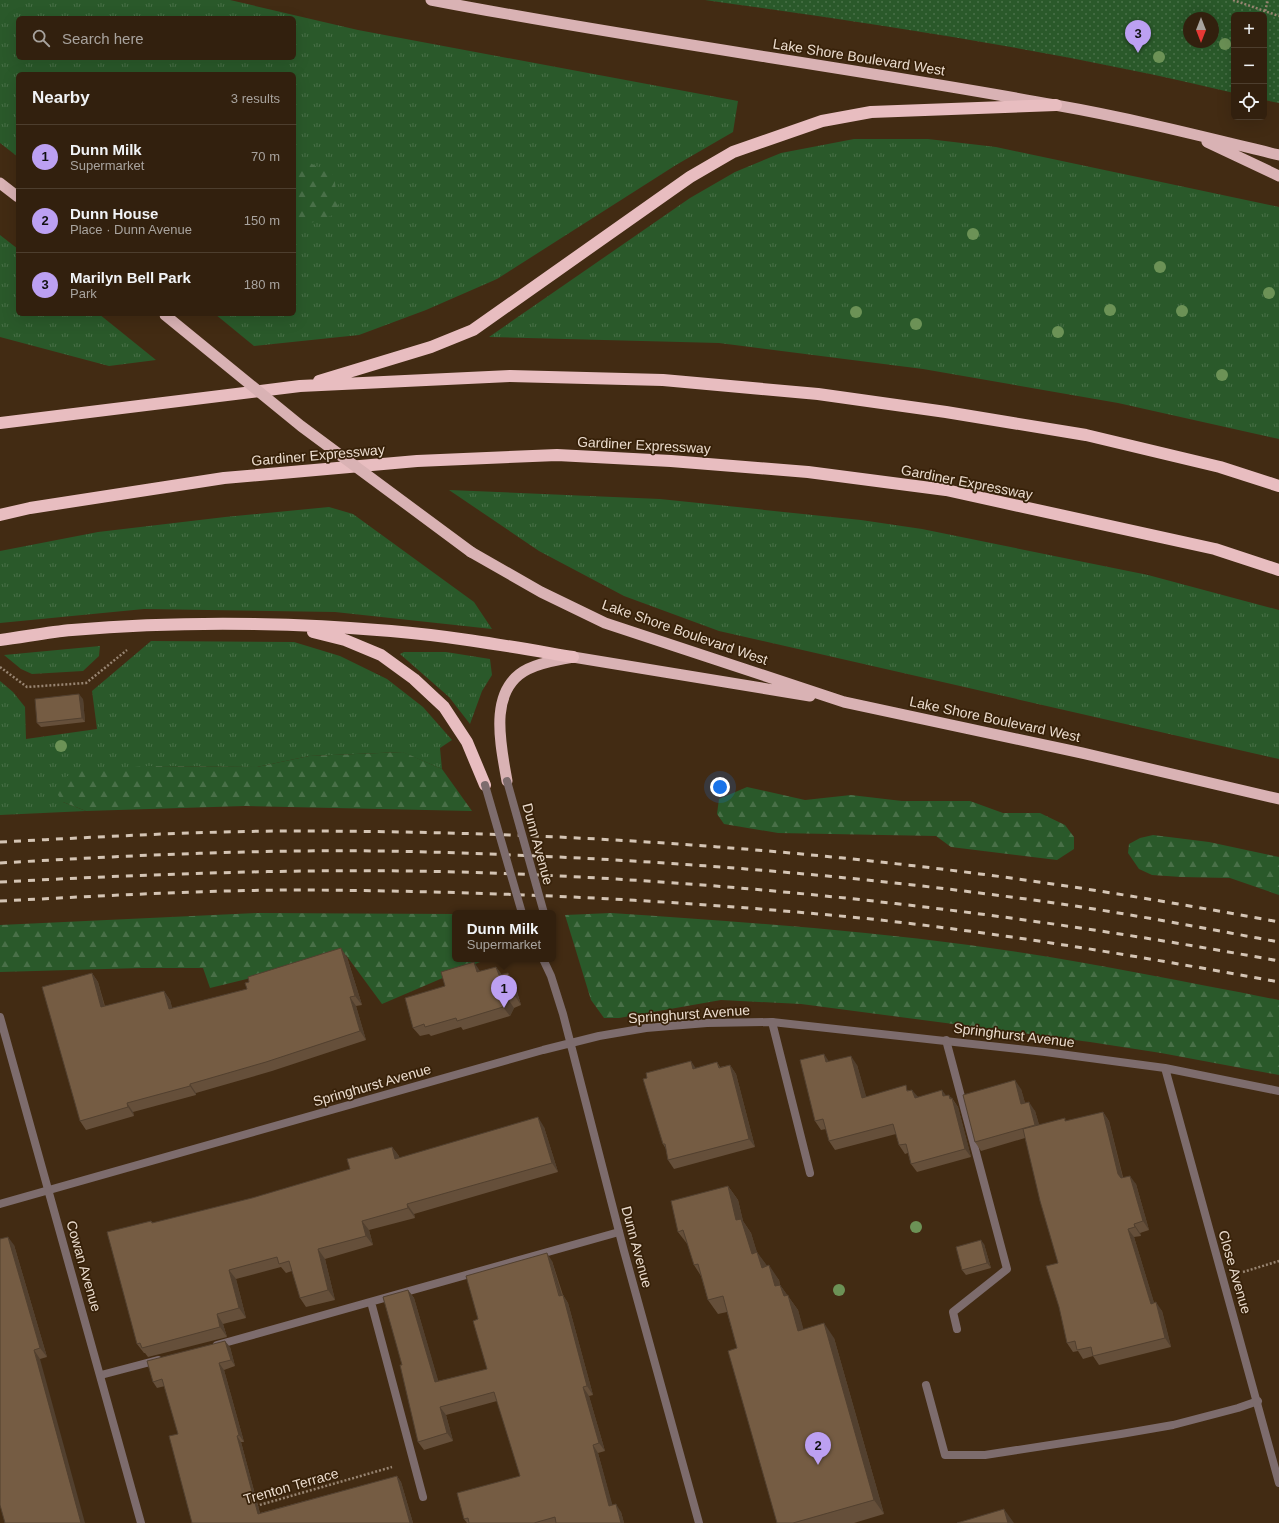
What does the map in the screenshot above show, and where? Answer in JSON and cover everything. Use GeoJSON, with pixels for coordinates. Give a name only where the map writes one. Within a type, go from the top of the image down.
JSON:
{"type":"FeatureCollection","features":[{"type":"Feature","properties":{"kind":"highway","name":"Lake Shore Boulevard West"},"geometry":{"type":"LineString","coordinates":[[431,0],[521,17],[1056,105],[1182,131],[1279,155]]}},
{"type":"Feature","properties":{"kind":"highway"},"geometry":{"type":"LineString","coordinates":[[300,386],[431,347],[473,330],[690,177],[733,152],[822,121],[871,112],[1056,105]]}},
{"type":"Feature","properties":{"kind":"highway"},"geometry":{"type":"LineString","coordinates":[[1182,131],[1279,176]]}},
{"type":"Feature","properties":{"kind":"highway"},"geometry":{"type":"LineString","coordinates":[[0,183],[16,195]]}},
{"type":"Feature","properties":{"kind":"highway","name":"Lake Shore Boulevard West"},"geometry":{"type":"LineString","coordinates":[[166,316],[301,426],[471,552],[541,592],[605,623],[844,702],[1082,753],[1279,799]]}},
{"type":"Feature","properties":{"kind":"highway"},"geometry":{"type":"LineString","coordinates":[[0,423],[300,386],[510,376],[663,380],[818,394],[946,412],[1086,435],[1220,467],[1279,486]]}},
{"type":"Feature","properties":{"kind":"highway","name":"Gardiner Expressway"},"geometry":{"type":"LineString","coordinates":[[0,515],[30,508],[224,478],[416,461],[565,456],[671,461],[808,472],[946,490],[1215,549],[1279,570]]}},
{"type":"Feature","properties":{"kind":"highway"},"geometry":{"type":"LineString","coordinates":[[0,640],[72,630],[155,626],[289,625],[392,631],[499,644],[844,702]]}},
{"type":"Feature","properties":{"kind":"highway"},"geometry":{"type":"LineString","coordinates":[[289,625],[345,640],[380,655],[414,679],[444,707],[467,742],[485,785]]}},
{"type":"Feature","properties":{"kind":"highway"},"geometry":{"type":"LineString","coordinates":[[507,782],[499,735],[502,708],[507,691],[514,680],[528,669],[573,657]]}},
{"type":"Feature","properties":{"kind":"street","name":"Dunn Avenue"},"geometry":{"type":"LineString","coordinates":[[507,782],[543,910]]}},
{"type":"Feature","properties":{"kind":"street"},"geometry":{"type":"LineString","coordinates":[[485,785],[521,910]]}},
{"type":"Feature","properties":{"kind":"street","name":"Dunn Avenue"},"geometry":{"type":"LineString","coordinates":[[544,962],[551,976],[570,1043],[619,1232],[699,1523]]}},
{"type":"Feature","properties":{"kind":"street","name":"Dunn Avenue"},"geometry":{"type":"LineString","coordinates":[[550,962],[551,976]]}},
{"type":"Feature","properties":{"kind":"street","name":"Cowan Avenue"},"geometry":{"type":"LineString","coordinates":[[0,1017],[141,1523]]}},
{"type":"Feature","properties":{"kind":"street"},"geometry":{"type":"LineString","coordinates":[[772,1022],[810,1173]]}},
{"type":"Feature","properties":{"kind":"street","name":"Springhurst Avenue"},"geometry":{"type":"LineString","coordinates":[[0,1204],[570,1043],[646,1028],[706,1023],[772,1022],[946,1040],[1165,1068],[1279,1091]]}},
{"type":"Feature","properties":{"kind":"street"},"geometry":{"type":"LineString","coordinates":[[946,1040],[1007,1269],[953,1312],[957,1329]]}},
{"type":"Feature","properties":{"kind":"street","name":"Close Avenue"},"geometry":{"type":"LineString","coordinates":[[1165,1068],[1258,1401],[1279,1483]]}},
{"type":"Feature","properties":{"kind":"street"},"geometry":{"type":"LineString","coordinates":[[207,1347],[619,1232]]}},
{"type":"Feature","properties":{"kind":"street"},"geometry":{"type":"LineString","coordinates":[[371,1302],[423,1497]]}},
{"type":"Feature","properties":{"kind":"street"},"geometry":{"type":"LineString","coordinates":[[101,1375],[170,1357]]}},
{"type":"Feature","properties":{"kind":"street"},"geometry":{"type":"LineString","coordinates":[[926,1385],[945,1456],[985,1455],[1173,1425],[1238,1408],[1258,1401]]}},
{"type":"Feature","properties":{"kind":"path"},"geometry":{"type":"LineString","coordinates":[[1233,0],[1279,16]]}},
{"type":"Feature","properties":{"kind":"path"},"geometry":{"type":"LineString","coordinates":[[1265,10],[1268,0]]}},
{"type":"Feature","properties":{"kind":"path"},"geometry":{"type":"LineString","coordinates":[[0,667],[27,687],[86,684],[155,626]]}},
{"type":"Feature","properties":{"kind":"path"},"geometry":{"type":"LineString","coordinates":[[1243,1272],[1279,1261]]}},
{"type":"Feature","properties":{"kind":"path","name":"Trenton Terrace"},"geometry":{"type":"LineString","coordinates":[[248,1508],[392,1468]]}},
{"type":"Feature","properties":{"kind":"green space"},"geometry":{"type":"Polygon","coordinates":[[[0,0],[230,0],[358,30],[738,101],[733,132],[676,165],[497,279],[426,310],[359,335],[254,346],[217,316],[296,316],[296,72],[16,72],[16,155],[0,143],[0,0]]]}},
{"type":"Feature","properties":{"kind":"green space"},"geometry":{"type":"Polygon","coordinates":[[[705,0],[1279,0],[1279,103],[1267,101],[1267,12],[1231,12],[1231,92],[1103,64],[905,29],[705,0]]]}},
{"type":"Feature","properties":{"kind":"green space"},"geometry":{"type":"Polygon","coordinates":[[[854,139],[928,139],[996,147],[1279,207],[1279,439],[1118,403],[923,369],[719,343],[489,337],[690,198],[735,172],[781,153],[854,139]]]}},
{"type":"Feature","properties":{"kind":"green space"},"geometry":{"type":"Polygon","coordinates":[[[302,159],[334,175],[339,213],[296,228],[296,161],[302,159]]]}},
{"type":"Feature","properties":{"kind":"green space"},"geometry":{"type":"Polygon","coordinates":[[[0,235],[16,247],[16,316],[101,316],[156,360],[109,366],[0,337],[0,235]]]}},
{"type":"Feature","properties":{"kind":"green space"},"geometry":{"type":"Polygon","coordinates":[[[449,490],[660,499],[861,520],[922,529],[1148,575],[1279,610],[1279,759],[719,631],[624,596],[539,551],[449,490]]]}},
{"type":"Feature","properties":{"kind":"green space"},"geometry":{"type":"Polygon","coordinates":[[[329,507],[353,514],[474,602],[492,629],[335,612],[144,609],[0,623],[0,551],[98,532],[225,517],[329,507]]]}},
{"type":"Feature","properties":{"kind":"green space"},"geometry":{"type":"Polygon","coordinates":[[[151,641],[294,642],[340,656],[387,679],[423,707],[452,740],[440,748],[442,769],[402,752],[309,756],[257,767],[149,766],[63,802],[86,811],[0,815],[0,681],[13,692],[25,707],[26,739],[97,729],[92,691],[151,641]]]}},
{"type":"Feature","properties":{"kind":"green space"},"geometry":{"type":"Polygon","coordinates":[[[100,646],[99,656],[83,671],[32,674],[21,669],[4,655],[100,646]]]}},
{"type":"Feature","properties":{"kind":"green space"},"geometry":{"type":"Polygon","coordinates":[[[404,652],[446,652],[490,659],[492,675],[482,691],[470,724],[449,697],[400,654],[404,652]]]}},
{"type":"Feature","properties":{"kind":"green space"},"geometry":{"type":"Polygon","coordinates":[[[403,752],[442,769],[472,811],[245,806],[86,811],[63,802],[58,795],[59,787],[66,777],[77,771],[149,766],[257,767],[309,756],[403,752]]]}},
{"type":"Feature","properties":{"kind":"green space"},"geometry":{"type":"Polygon","coordinates":[[[747,787],[805,800],[851,795],[902,801],[970,801],[1003,813],[1040,813],[1065,825],[1074,837],[1074,849],[1057,860],[951,847],[936,836],[778,833],[724,824],[717,814],[719,799],[747,787]]]}},
{"type":"Feature","properties":{"kind":"green space"},"geometry":{"type":"Polygon","coordinates":[[[1153,835],[1209,842],[1279,857],[1279,895],[1230,878],[1152,875],[1139,869],[1128,853],[1129,844],[1140,838],[1153,835]]]}},
{"type":"Feature","properties":{"kind":"green space"},"geometry":{"type":"Polygon","coordinates":[[[257,913],[452,914],[452,962],[480,962],[382,1004],[346,955],[210,988],[203,968],[141,968],[0,972],[0,925],[257,913]]]}},
{"type":"Feature","properties":{"kind":"green space"},"geometry":{"type":"Polygon","coordinates":[[[611,913],[745,922],[924,939],[1086,963],[1279,1000],[1279,1075],[1161,1053],[1090,1042],[801,1004],[721,1000],[619,1018],[604,1018],[591,1000],[565,915],[611,913]]]}},
{"type":"Feature","properties":{"kind":"building"},"geometry":{"type":"Polygon","coordinates":[[[79,694],[82,718],[37,723],[35,699],[79,694]]]}},
{"type":"Feature","properties":{"kind":"building"},"geometry":{"type":"Polygon","coordinates":[[[341,948],[355,996],[350,997],[360,1031],[266,1062],[190,1084],[190,1086],[127,1103],[128,1107],[80,1121],[42,987],[92,973],[101,1007],[164,991],[169,1009],[247,989],[245,983],[249,982],[248,977],[341,948]]]}},
{"type":"Feature","properties":{"kind":"building"},"geometry":{"type":"Polygon","coordinates":[[[474,962],[477,972],[496,967],[499,975],[508,973],[515,996],[508,999],[503,1007],[457,1021],[456,1018],[425,1027],[424,1024],[413,1028],[405,998],[445,986],[441,972],[474,962]]]}},
{"type":"Feature","properties":{"kind":"building"},"geometry":{"type":"Polygon","coordinates":[[[824,1054],[826,1062],[851,1056],[862,1098],[906,1085],[907,1091],[912,1090],[915,1098],[942,1090],[943,1096],[949,1095],[950,1099],[952,1098],[965,1149],[911,1164],[906,1144],[899,1145],[893,1124],[829,1141],[823,1119],[815,1121],[800,1060],[824,1054]]]}},
{"type":"Feature","properties":{"kind":"building"},"geometry":{"type":"Polygon","coordinates":[[[691,1061],[693,1069],[717,1062],[719,1068],[730,1065],[749,1139],[668,1160],[665,1144],[663,1144],[643,1079],[647,1078],[646,1073],[691,1061]]]}},
{"type":"Feature","properties":{"kind":"building"},"geometry":{"type":"Polygon","coordinates":[[[1015,1080],[1021,1104],[1029,1102],[1035,1125],[975,1142],[963,1095],[1015,1080]]]}},
{"type":"Feature","properties":{"kind":"building"},"geometry":{"type":"Polygon","coordinates":[[[1103,1112],[1118,1174],[1121,1178],[1130,1176],[1143,1221],[1134,1224],[1135,1227],[1128,1229],[1151,1304],[1156,1302],[1165,1338],[1093,1356],[1091,1347],[1077,1350],[1075,1341],[1067,1343],[1059,1307],[1046,1266],[1058,1263],[1040,1201],[1023,1129],[1065,1118],[1065,1121],[1103,1112]]]}},
{"type":"Feature","properties":{"kind":"building"},"geometry":{"type":"Polygon","coordinates":[[[538,1117],[552,1163],[407,1204],[408,1208],[362,1221],[366,1236],[318,1249],[328,1290],[300,1298],[289,1261],[279,1264],[277,1257],[229,1270],[239,1308],[217,1314],[220,1327],[142,1348],[140,1343],[137,1344],[107,1232],[151,1221],[152,1223],[252,1198],[350,1169],[347,1159],[392,1147],[395,1159],[538,1117]]]}},
{"type":"Feature","properties":{"kind":"building"},"geometry":{"type":"Polygon","coordinates":[[[728,1186],[736,1220],[741,1219],[752,1254],[757,1252],[762,1268],[769,1265],[775,1286],[780,1285],[784,1296],[788,1295],[798,1331],[824,1323],[874,1500],[793,1523],[777,1523],[728,1351],[737,1348],[723,1296],[708,1300],[698,1264],[694,1265],[683,1230],[678,1232],[671,1201],[728,1186]]]}},
{"type":"Feature","properties":{"kind":"building"},"geometry":{"type":"Polygon","coordinates":[[[8,1237],[40,1348],[34,1350],[81,1523],[5,1523],[0,1505],[0,1239],[8,1237]]]}},
{"type":"Feature","properties":{"kind":"building"},"geometry":{"type":"Polygon","coordinates":[[[981,1240],[987,1263],[962,1270],[956,1247],[981,1240]]]}},
{"type":"Feature","properties":{"kind":"building"},"geometry":{"type":"Polygon","coordinates":[[[547,1253],[559,1296],[563,1295],[587,1386],[583,1387],[599,1443],[593,1445],[609,1506],[616,1504],[621,1523],[556,1523],[555,1517],[534,1523],[469,1523],[468,1518],[464,1519],[457,1493],[520,1476],[494,1392],[440,1407],[447,1433],[418,1442],[400,1365],[402,1365],[383,1297],[408,1290],[435,1382],[487,1369],[473,1321],[478,1319],[466,1276],[547,1253]]]}},
{"type":"Feature","properties":{"kind":"building"},"geometry":{"type":"Polygon","coordinates":[[[225,1341],[231,1360],[219,1363],[239,1435],[237,1436],[258,1514],[397,1476],[410,1523],[192,1523],[169,1436],[178,1434],[162,1379],[153,1382],[147,1361],[225,1341]]]}},
{"type":"Feature","properties":{"kind":"building"},"geometry":{"type":"Polygon","coordinates":[[[1004,1509],[1008,1523],[957,1523],[1004,1509]]]}},
{"type":"Feature","properties":{"kind":"railway"},"geometry":{"type":"LineString","coordinates":[[0,842],[111,836],[260,831],[387,832],[568,837],[748,849],[928,867],[1083,889],[1279,922]]}},
{"type":"Feature","properties":{"kind":"railway"},"geometry":{"type":"LineString","coordinates":[[0,863],[172,854],[286,851],[401,851],[669,863],[879,881],[1051,902],[1279,942]]}},
{"type":"Feature","properties":{"kind":"railway"},"geometry":{"type":"LineString","coordinates":[[0,882],[115,876],[286,871],[458,872],[665,882],[768,890],[973,913],[1075,927],[1279,961]]}},
{"type":"Feature","properties":{"kind":"railway"},"geometry":{"type":"LineString","coordinates":[[0,901],[189,892],[303,890],[445,892],[658,902],[800,912],[922,925],[1075,947],[1279,982]]}},
{"type":"Feature","properties":{"kind":"place","name":"Marilyn Bell Park"},"geometry":{"type":"Point","coordinates":[1138,53]}},
{"type":"Feature","properties":{"kind":"place","name":"Dunn Milk"},"geometry":{"type":"Point","coordinates":[504,1008]}},
{"type":"Feature","properties":{"kind":"place","name":"Dunn House"},"geometry":{"type":"Point","coordinates":[818,1465]}}]}
